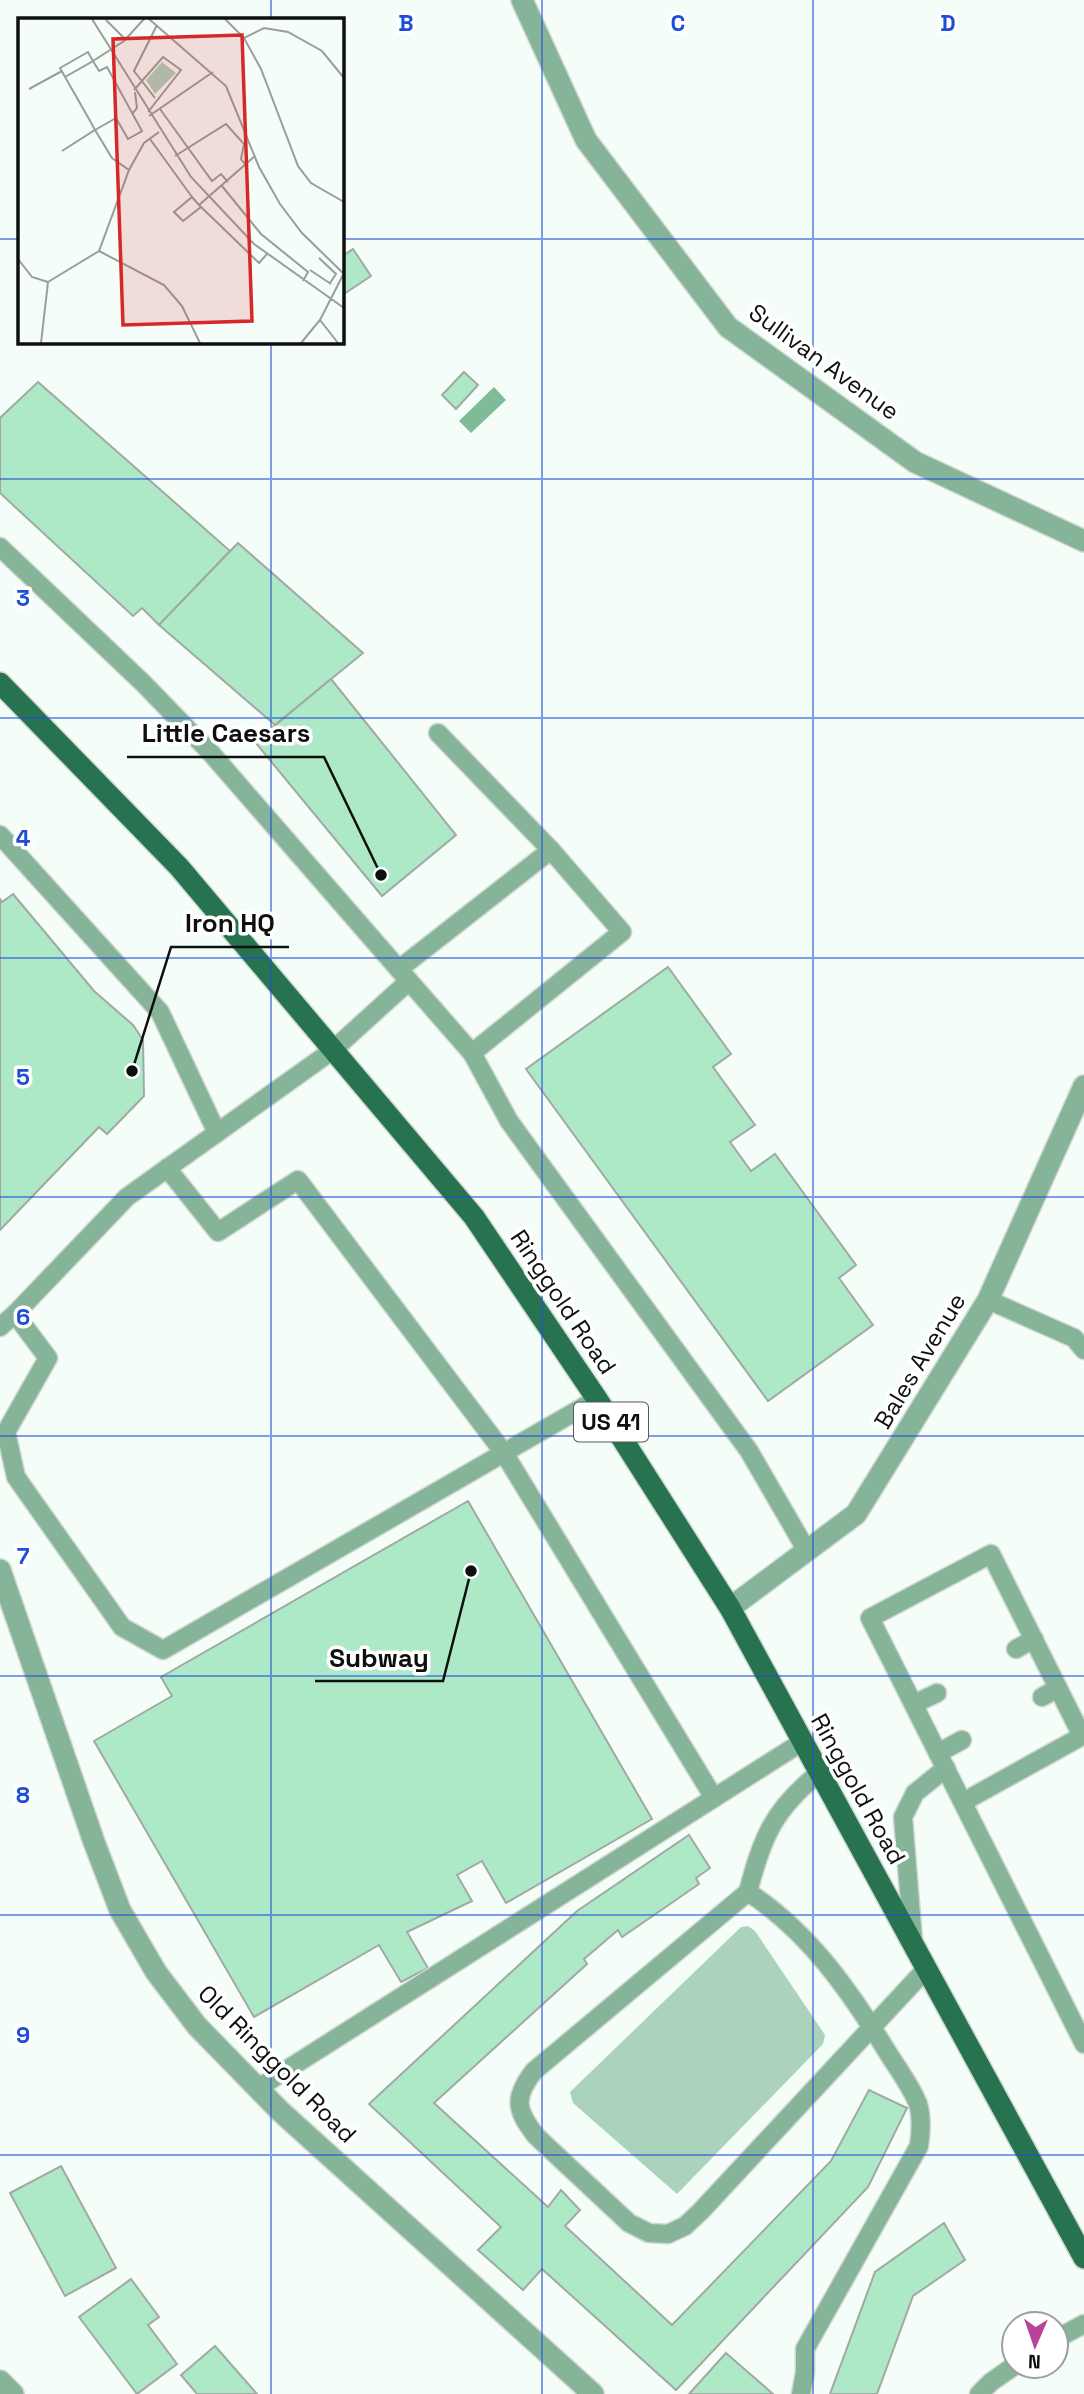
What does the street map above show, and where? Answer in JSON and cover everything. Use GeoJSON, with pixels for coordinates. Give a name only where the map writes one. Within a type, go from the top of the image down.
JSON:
{"type":"FeatureCollection","features":[{"type":"Feature","properties":{"kind":"main road","name":"Ringgold Road"},"geometry":{"type":"LineString","coordinates":[[0,683],[179,867],[474,1217],[597,1399],[730,1608],[1084,2258]]}},
{"type":"Feature","properties":{"kind":"street","name":"Sullivan Avenue"},"geometry":{"type":"LineString","coordinates":[[522,0],[586,140],[728,327],[915,461],[1084,541]]}},
{"type":"Feature","properties":{"kind":"street","name":"Bales Avenue"},"geometry":{"type":"LineString","coordinates":[[730,1608],[856,1514],[988,1300],[1084,1086]]}},
{"type":"Feature","properties":{"kind":"street","name":"Old Ringgold Road"},"geometry":{"type":"LineString","coordinates":[[0,1570],[120,1910],[156,1972],[197,2025],[280,2111],[593,2394]]}},
{"type":"Feature","properties":{"kind":"street"},"geometry":{"type":"LineString","coordinates":[[0,2381],[13,2394]]}},
{"type":"Feature","properties":{"kind":"lane"},"geometry":{"type":"LineString","coordinates":[[0,547],[133,673],[210,752],[472,1053],[509,1121],[749,1451],[807,1551]]}},
{"type":"Feature","properties":{"kind":"lane"},"geometry":{"type":"LineString","coordinates":[[438,733],[551,850],[622,932],[472,1053]]}},
{"type":"Feature","properties":{"kind":"lane"},"geometry":{"type":"LineString","coordinates":[[0,835],[160,1012],[217,1133]]}},
{"type":"Feature","properties":{"kind":"lane"},"geometry":{"type":"LineString","coordinates":[[0,1327],[127,1197],[333,1050],[404,975],[551,850]]}},
{"type":"Feature","properties":{"kind":"lane"},"geometry":{"type":"LineString","coordinates":[[167,1168],[218,1232],[298,1180],[504,1453],[715,1798]]}},
{"type":"Feature","properties":{"kind":"lane"},"geometry":{"type":"LineString","coordinates":[[988,1300],[1074,1338],[1084,1350]]}},
{"type":"Feature","properties":{"kind":"lane"},"geometry":{"type":"LineString","coordinates":[[15,1314],[48,1358],[6,1433],[16,1477],[122,1627],[163,1650],[597,1399]]}},
{"type":"Feature","properties":{"kind":"lane"},"geometry":{"type":"LineString","coordinates":[[963,1802],[1083,1735],[991,1554],[870,1618],[1084,2044]]}},
{"type":"Feature","properties":{"kind":"lane"},"geometry":{"type":"LineString","coordinates":[[1016,1649],[1034,1639]]}},
{"type":"Feature","properties":{"kind":"lane"},"geometry":{"type":"LineString","coordinates":[[1042,1697],[1058,1688]]}},
{"type":"Feature","properties":{"kind":"lane"},"geometry":{"type":"LineString","coordinates":[[914,1704],[937,1693]]}},
{"type":"Feature","properties":{"kind":"lane"},"geometry":{"type":"LineString","coordinates":[[914,1947],[903,1817],[915,1793],[962,1740]]}},
{"type":"Feature","properties":{"kind":"lane"},"geometry":{"type":"LineString","coordinates":[[258,2088],[802,1742]]}},
{"type":"Feature","properties":{"kind":"lane"},"geometry":{"type":"LineString","coordinates":[[819,1773],[797,1791],[780,1811],[758,1852],[748,1892],[534,2071],[521,2088],[519,2108],[525,2122],[536,2136],[629,2223],[649,2233],[668,2234],[685,2226],[701,2211],[926,1969]]}},
{"type":"Feature","properties":{"kind":"lane"},"geometry":{"type":"LineString","coordinates":[[748,1892],[773,1908],[823,1959],[871,2026],[918,2104],[921,2125],[919,2146],[805,2349],[801,2394]]}},
{"type":"Feature","properties":{"kind":"lane"},"geometry":{"type":"LineString","coordinates":[[981,2393],[1000,2376]]}},
{"type":"Feature","properties":{"kind":"shaded area"},"geometry":{"type":"Polygon","coordinates":[[[494,387],[506,400],[471,433],[459,421],[494,387]]]}},
{"type":"Feature","properties":{"kind":"shaded area"},"geometry":{"type":"Polygon","coordinates":[[[748,1926],[755,1931],[825,2035],[823,2044],[677,2194],[573,2103],[570,2092],[741,1927],[748,1926]]]}},
{"type":"Feature","properties":{"kind":"building"},"geometry":{"type":"Polygon","coordinates":[[[353,249],[371,276],[343,295],[343,256],[353,249]]]}},
{"type":"Feature","properties":{"kind":"building"},"geometry":{"type":"Polygon","coordinates":[[[464,372],[478,385],[456,409],[442,395],[464,372]]]}},
{"type":"Feature","properties":{"kind":"building"},"geometry":{"type":"Polygon","coordinates":[[[38,382],[230,551],[159,625],[142,608],[133,616],[0,493],[0,418],[38,382]]]}},
{"type":"Feature","properties":{"kind":"building"},"geometry":{"type":"Polygon","coordinates":[[[238,543],[363,653],[275,725],[159,625],[238,543]]]}},
{"type":"Feature","properties":{"kind":"building"},"geometry":{"type":"Polygon","coordinates":[[[331,679],[456,835],[382,896],[255,742],[331,679]]]}},
{"type":"Feature","properties":{"kind":"building"},"geometry":{"type":"Polygon","coordinates":[[[13,894],[94,991],[133,1025],[143,1040],[144,1096],[107,1134],[99,1127],[0,1230],[0,899],[2,902],[13,894]]]}},
{"type":"Feature","properties":{"kind":"building"},"geometry":{"type":"Polygon","coordinates":[[[668,967],[731,1054],[713,1067],[755,1125],[730,1142],[751,1171],[775,1154],[856,1265],[839,1278],[873,1325],[768,1401],[526,1069],[668,967]]]}},
{"type":"Feature","properties":{"kind":"building"},"geometry":{"type":"Polygon","coordinates":[[[468,1501],[652,1819],[506,1903],[482,1861],[457,1875],[472,1901],[407,1932],[428,1968],[401,1982],[379,1945],[254,2017],[94,1741],[172,1696],[161,1677],[468,1501]]]}},
{"type":"Feature","properties":{"kind":"building"},"geometry":{"type":"Polygon","coordinates":[[[689,1835],[710,1868],[696,1878],[699,1884],[622,1937],[618,1930],[584,1959],[587,1964],[434,2103],[548,2207],[561,2190],[580,2210],[565,2226],[672,2325],[831,2161],[869,2090],[907,2108],[868,2187],[676,2390],[542,2269],[523,2290],[478,2250],[501,2227],[369,2104],[577,1911],[689,1835]]]}},
{"type":"Feature","properties":{"kind":"building"},"geometry":{"type":"Polygon","coordinates":[[[61,2166],[116,2268],[65,2296],[10,2193],[61,2166]]]}},
{"type":"Feature","properties":{"kind":"building"},"geometry":{"type":"Polygon","coordinates":[[[944,2223],[965,2260],[913,2296],[877,2394],[830,2394],[875,2272],[944,2223]]]}},
{"type":"Feature","properties":{"kind":"building"},"geometry":{"type":"Polygon","coordinates":[[[131,2279],[159,2317],[148,2325],[177,2364],[137,2394],[79,2317],[131,2279]]]}},
{"type":"Feature","properties":{"kind":"building"},"geometry":{"type":"Polygon","coordinates":[[[215,2346],[257,2394],[197,2394],[181,2375],[215,2346]]]}},
{"type":"Feature","properties":{"kind":"building"},"geometry":{"type":"Polygon","coordinates":[[[726,2353],[773,2394],[689,2394],[726,2353]]]}},
{"type":"Feature","properties":{"kind":"place","name":"Little Caesars"},"geometry":{"type":"Point","coordinates":[381,875]}},
{"type":"Feature","properties":{"kind":"place","name":"Iron HQ"},"geometry":{"type":"Point","coordinates":[132,1071]}},
{"type":"Feature","properties":{"kind":"place","name":"Subway"},"geometry":{"type":"Point","coordinates":[471,1571]}}]}
